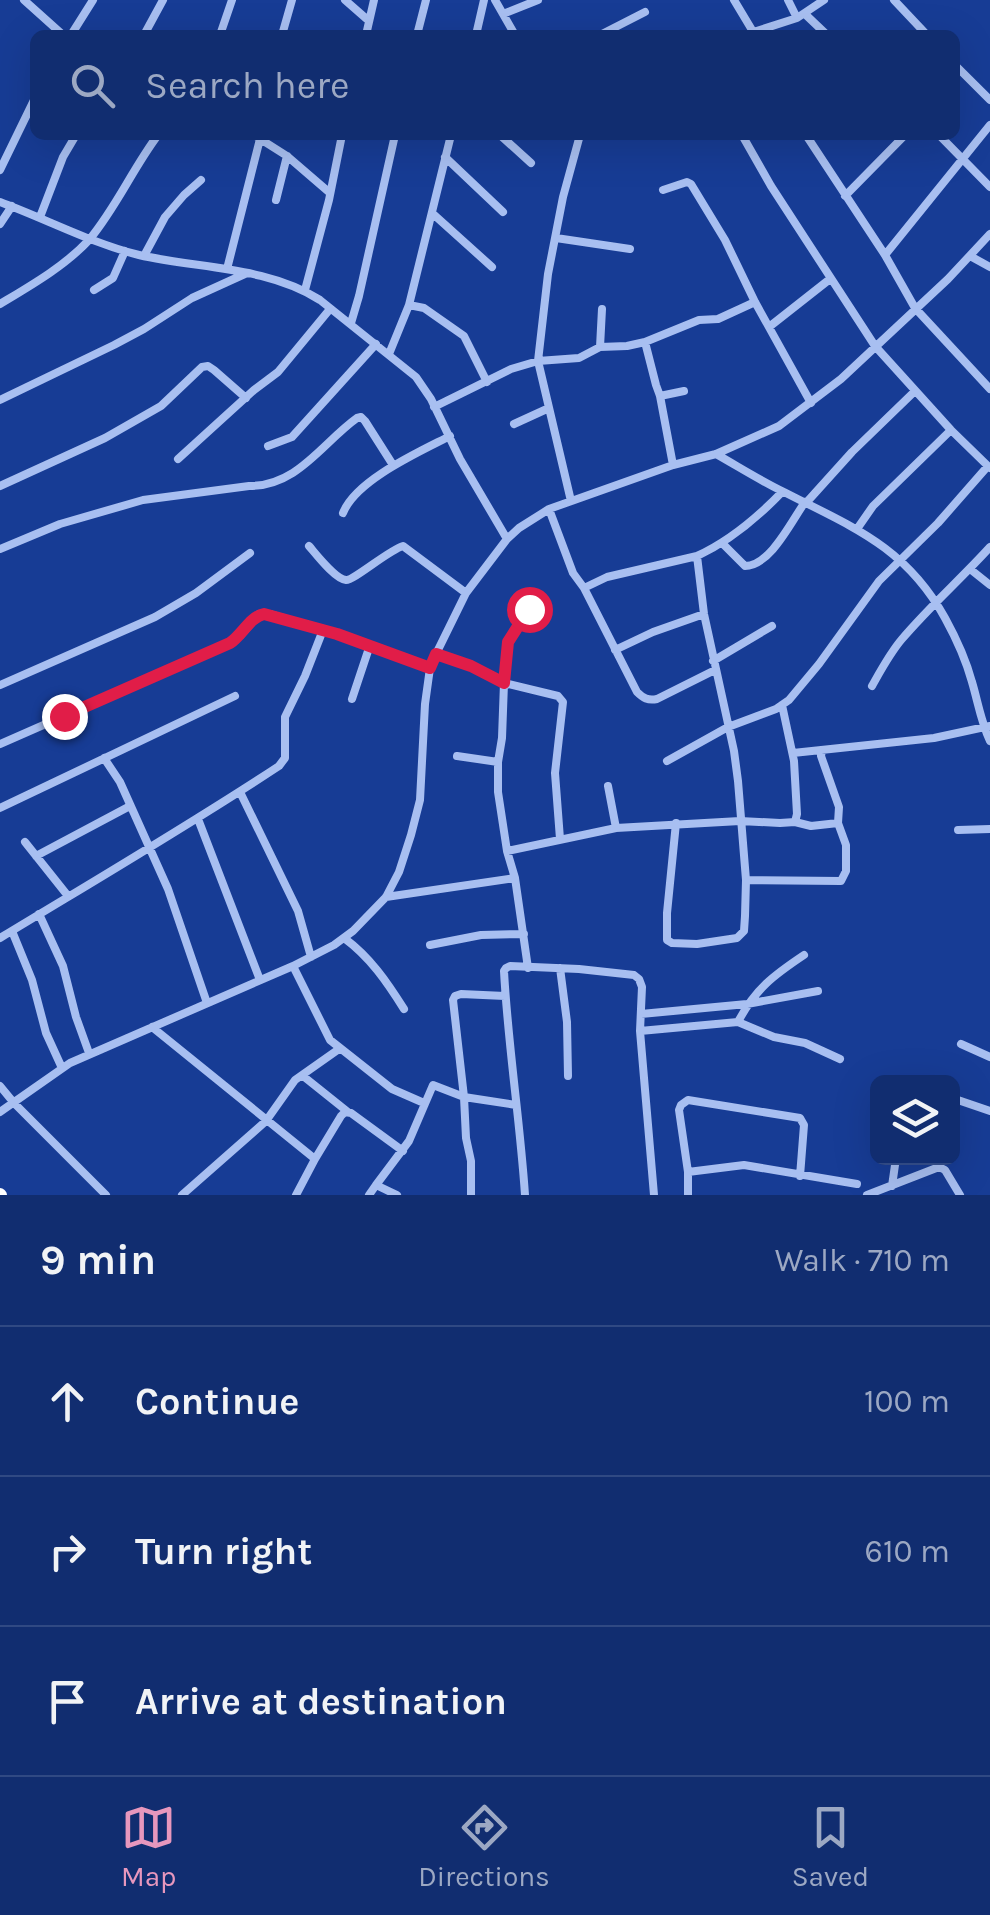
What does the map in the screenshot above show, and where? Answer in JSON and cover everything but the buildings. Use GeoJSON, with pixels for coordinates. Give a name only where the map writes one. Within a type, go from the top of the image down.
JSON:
{"type":"FeatureCollection","features":[{"type":"Feature","properties":{"kind":"street"},"geometry":{"type":"LineString","coordinates":[[24,0],[57,30]]}},
{"type":"Feature","properties":{"kind":"street"},"geometry":{"type":"LineString","coordinates":[[74,30],[93,0]]}},
{"type":"Feature","properties":{"kind":"street"},"geometry":{"type":"LineString","coordinates":[[147,30],[163,0]]}},
{"type":"Feature","properties":{"kind":"street"},"geometry":{"type":"LineString","coordinates":[[222,30],[232,0]]}},
{"type":"Feature","properties":{"kind":"street"},"geometry":{"type":"LineString","coordinates":[[283,30],[292,0]]}},
{"type":"Feature","properties":{"kind":"street"},"geometry":{"type":"LineString","coordinates":[[344,0],[369,20]]}},
{"type":"Feature","properties":{"kind":"street"},"geometry":{"type":"LineString","coordinates":[[367,30],[374,0]]}},
{"type":"Feature","properties":{"kind":"street"},"geometry":{"type":"LineString","coordinates":[[418,30],[426,0]]}},
{"type":"Feature","properties":{"kind":"street"},"geometry":{"type":"LineString","coordinates":[[477,30],[484,0]]}},
{"type":"Feature","properties":{"kind":"street"},"geometry":{"type":"LineString","coordinates":[[495,0],[512,30]]}},
{"type":"Feature","properties":{"kind":"street"},"geometry":{"type":"LineString","coordinates":[[502,14],[538,0]]}},
{"type":"Feature","properties":{"kind":"street"},"geometry":{"type":"LineString","coordinates":[[734,0],[749,30]]}},
{"type":"Feature","properties":{"kind":"street"},"geometry":{"type":"LineString","coordinates":[[788,0],[820,30]]}},
{"type":"Feature","properties":{"kind":"street"},"geometry":{"type":"LineString","coordinates":[[763,30],[802,17],[824,0]]}},
{"type":"Feature","properties":{"kind":"street"},"geometry":{"type":"LineString","coordinates":[[894,0],[922,30]]}},
{"type":"Feature","properties":{"kind":"street"},"geometry":{"type":"LineString","coordinates":[[610,30],[645,12]]}},
{"type":"Feature","properties":{"kind":"street"},"geometry":{"type":"LineString","coordinates":[[960,70],[990,100]]}},
{"type":"Feature","properties":{"kind":"street"},"geometry":{"type":"LineString","coordinates":[[0,170],[30,108]]}},
{"type":"Feature","properties":{"kind":"street"},"geometry":{"type":"LineString","coordinates":[[885,255],[990,125]]}},
{"type":"Feature","properties":{"kind":"street"},"geometry":{"type":"LineString","coordinates":[[0,139],[12,145]]}},
{"type":"Feature","properties":{"kind":"street"},"geometry":{"type":"LineString","coordinates":[[40,216],[73,140]]}},
{"type":"Feature","properties":{"kind":"street"},"geometry":{"type":"LineString","coordinates":[[0,304],[28,288],[90,238],[155,140]]}},
{"type":"Feature","properties":{"kind":"street"},"geometry":{"type":"LineString","coordinates":[[227,269],[258,140]]}},
{"type":"Feature","properties":{"kind":"street"},"geometry":{"type":"LineString","coordinates":[[265,140],[330,193]]}},
{"type":"Feature","properties":{"kind":"street"},"geometry":{"type":"LineString","coordinates":[[305,290],[341,140]]}},
{"type":"Feature","properties":{"kind":"street"},"geometry":{"type":"LineString","coordinates":[[350,323],[393,140]]}},
{"type":"Feature","properties":{"kind":"street"},"geometry":{"type":"LineString","coordinates":[[388,354],[409,305],[450,140]]}},
{"type":"Feature","properties":{"kind":"street"},"geometry":{"type":"LineString","coordinates":[[505,140],[531,164]]}},
{"type":"Feature","properties":{"kind":"street"},"geometry":{"type":"LineString","coordinates":[[571,501],[538,361],[546,290],[579,140]]}},
{"type":"Feature","properties":{"kind":"street"},"geometry":{"type":"LineString","coordinates":[[667,761],[728,727],[782,705],[819,664],[873,588],[989,467],[874,346],[745,140]]}},
{"type":"Feature","properties":{"kind":"street"},"geometry":{"type":"LineString","coordinates":[[809,140],[915,308],[990,390]]}},
{"type":"Feature","properties":{"kind":"street"},"geometry":{"type":"LineString","coordinates":[[845,196],[900,140]]}},
{"type":"Feature","properties":{"kind":"street"},"geometry":{"type":"LineString","coordinates":[[944,140],[990,187]]}},
{"type":"Feature","properties":{"kind":"street"},"geometry":{"type":"LineString","coordinates":[[276,200],[287,156]]}},
{"type":"Feature","properties":{"kind":"street"},"geometry":{"type":"LineString","coordinates":[[445,158],[503,212]]}},
{"type":"Feature","properties":{"kind":"street"},"geometry":{"type":"LineString","coordinates":[[144,256],[165,217],[201,180]]}},
{"type":"Feature","properties":{"kind":"street"},"geometry":{"type":"LineString","coordinates":[[664,190],[689,182],[725,240],[811,403]]}},
{"type":"Feature","properties":{"kind":"street"},"geometry":{"type":"LineString","coordinates":[[0,202],[125,251],[263,276],[305,290],[416,377],[507,539]]}},
{"type":"Feature","properties":{"kind":"street"},"geometry":{"type":"LineString","coordinates":[[0,224],[12,206]]}},
{"type":"Feature","properties":{"kind":"street"},"geometry":{"type":"LineString","coordinates":[[432,213],[492,268]]}},
{"type":"Feature","properties":{"kind":"street"},"geometry":{"type":"LineString","coordinates":[[0,1112],[90,1053],[294,966],[344,938],[371,915],[386,896],[406,853],[417,816],[430,668],[466,593],[507,539],[549,509],[716,454],[779,426],[841,379],[990,234]]}},
{"type":"Feature","properties":{"kind":"street"},"geometry":{"type":"LineString","coordinates":[[556,238],[630,249]]}},
{"type":"Feature","properties":{"kind":"street"},"geometry":{"type":"LineString","coordinates":[[94,290],[113,278],[125,251]]}},
{"type":"Feature","properties":{"kind":"street"},"geometry":{"type":"LineString","coordinates":[[970,256],[990,267]]}},
{"type":"Feature","properties":{"kind":"street"},"geometry":{"type":"LineString","coordinates":[[0,400],[114,345],[192,298],[246,273]]}},
{"type":"Feature","properties":{"kind":"street"},"geometry":{"type":"LineString","coordinates":[[769,327],[830,279]]}},
{"type":"Feature","properties":{"kind":"street"},"geometry":{"type":"LineString","coordinates":[[434,407],[538,361],[579,358],[600,347],[646,342],[700,320],[718,319],[755,302]]}},
{"type":"Feature","properties":{"kind":"street"},"geometry":{"type":"LineString","coordinates":[[409,305],[424,308],[464,336],[487,382]]}},
{"type":"Feature","properties":{"kind":"street"},"geometry":{"type":"LineString","coordinates":[[178,459],[278,372],[330,308]]}},
{"type":"Feature","properties":{"kind":"street"},"geometry":{"type":"LineString","coordinates":[[600,347],[602,310]]}},
{"type":"Feature","properties":{"kind":"street"},"geometry":{"type":"LineString","coordinates":[[646,342],[673,466]]}},
{"type":"Feature","properties":{"kind":"street"},"geometry":{"type":"LineString","coordinates":[[268,446],[292,437],[376,344]]}},
{"type":"Feature","properties":{"kind":"street"},"geometry":{"type":"LineString","coordinates":[[0,486],[104,438],[161,406],[202,366],[214,370],[246,398]]}},
{"type":"Feature","properties":{"kind":"street"},"geometry":{"type":"LineString","coordinates":[[722,543],[746,566],[758,564],[773,550],[805,503],[915,390]]}},
{"type":"Feature","properties":{"kind":"street"},"geometry":{"type":"LineString","coordinates":[[660,396],[684,391]]}},
{"type":"Feature","properties":{"kind":"street"},"geometry":{"type":"LineString","coordinates":[[514,424],[549,408]]}},
{"type":"Feature","properties":{"kind":"street"},"geometry":{"type":"LineString","coordinates":[[0,550],[60,524],[143,500],[276,482],[308,462],[356,418],[365,421],[393,466]]}},
{"type":"Feature","properties":{"kind":"street"},"geometry":{"type":"LineString","coordinates":[[856,529],[872,506],[951,430]]}},
{"type":"Feature","properties":{"kind":"street"},"geometry":{"type":"LineString","coordinates":[[342,514],[352,498],[393,466],[450,436]]}},
{"type":"Feature","properties":{"kind":"street"},"geometry":{"type":"LineString","coordinates":[[716,454],[856,529],[901,560],[936,603],[963,656],[990,741]]}},
{"type":"Feature","properties":{"kind":"street"},"geometry":{"type":"LineString","coordinates":[[584,588],[607,576],[696,556],[722,543],[782,492]]}},
{"type":"Feature","properties":{"kind":"street"},"geometry":{"type":"LineString","coordinates":[[549,509],[573,573],[637,692],[647,700],[657,699],[772,626]]}},
{"type":"Feature","properties":{"kind":"street"},"geometry":{"type":"LineString","coordinates":[[309,546],[334,574],[351,580],[389,551],[403,546],[466,593]]}},
{"type":"Feature","properties":{"kind":"street"},"geometry":{"type":"LineString","coordinates":[[872,686],[901,640],[990,547]]}},
{"type":"Feature","properties":{"kind":"street"},"geometry":{"type":"LineString","coordinates":[[0,684],[155,617],[196,593],[250,553]]}},
{"type":"Feature","properties":{"kind":"street"},"geometry":{"type":"LineString","coordinates":[[676,823],[665,937],[669,942],[697,944],[740,936],[744,931],[746,880],[738,781],[696,556]]}},
{"type":"Feature","properties":{"kind":"street"},"geometry":{"type":"LineString","coordinates":[[970,569],[990,586]]}},
{"type":"Feature","properties":{"kind":"street"},"geometry":{"type":"LineString","coordinates":[[528,968],[498,792],[498,762],[508,642],[529,609]]}},
{"type":"Feature","properties":{"kind":"street"},"geometry":{"type":"LineString","coordinates":[[0,744],[230,643],[260,614],[323,630],[430,668]]}},
{"type":"Feature","properties":{"kind":"street"},"geometry":{"type":"LineString","coordinates":[[615,650],[704,614]]}},
{"type":"Feature","properties":{"kind":"street"},"geometry":{"type":"LineString","coordinates":[[0,938],[280,766],[286,758],[285,717],[323,630]]}},
{"type":"Feature","properties":{"kind":"street"},"geometry":{"type":"LineString","coordinates":[[352,699],[370,645]]}},
{"type":"Feature","properties":{"kind":"street"},"geometry":{"type":"LineString","coordinates":[[436,654],[504,683],[558,696],[563,702],[555,774],[560,839]]}},
{"type":"Feature","properties":{"kind":"street"},"geometry":{"type":"LineString","coordinates":[[0,808],[235,696]]}},
{"type":"Feature","properties":{"kind":"street"},"geometry":{"type":"LineString","coordinates":[[782,705],[792,753],[795,822]]}},
{"type":"Feature","properties":{"kind":"street"},"geometry":{"type":"LineString","coordinates":[[792,753],[922,740],[987,727]]}},
{"type":"Feature","properties":{"kind":"street"},"geometry":{"type":"LineString","coordinates":[[746,880],[841,881],[846,871],[846,845],[822,750]]}},
{"type":"Feature","properties":{"kind":"street"},"geometry":{"type":"LineString","coordinates":[[456,756],[498,762]]}},
{"type":"Feature","properties":{"kind":"street"},"geometry":{"type":"LineString","coordinates":[[104,758],[168,889],[208,1004]]}},
{"type":"Feature","properties":{"kind":"street"},"geometry":{"type":"LineString","coordinates":[[608,786],[616,828]]}},
{"type":"Feature","properties":{"kind":"street"},"geometry":{"type":"LineString","coordinates":[[240,792],[298,910],[311,956]]}},
{"type":"Feature","properties":{"kind":"street"},"geometry":{"type":"LineString","coordinates":[[36,856],[130,806]]}},
{"type":"Feature","properties":{"kind":"street"},"geometry":{"type":"LineString","coordinates":[[198,819],[260,980]]}},
{"type":"Feature","properties":{"kind":"street"},"geometry":{"type":"LineString","coordinates":[[508,851],[616,828],[676,823],[838,824]]}},
{"type":"Feature","properties":{"kind":"street"},"geometry":{"type":"LineString","coordinates":[[958,830],[990,829]]}},
{"type":"Feature","properties":{"kind":"street"},"geometry":{"type":"LineString","coordinates":[[25,842],[68,896]]}},
{"type":"Feature","properties":{"kind":"street"},"geometry":{"type":"LineString","coordinates":[[386,896],[515,878]]}},
{"type":"Feature","properties":{"kind":"street"},"geometry":{"type":"LineString","coordinates":[[39,914],[63,966],[90,1053]]}},
{"type":"Feature","properties":{"kind":"street"},"geometry":{"type":"LineString","coordinates":[[12,930],[32,980],[46,1033],[62,1068]]}},
{"type":"Feature","properties":{"kind":"street"},"geometry":{"type":"LineString","coordinates":[[430,944],[481,935],[524,934]]}},
{"type":"Feature","properties":{"kind":"street"},"geometry":{"type":"LineString","coordinates":[[344,938],[380,973],[404,1009]]}},
{"type":"Feature","properties":{"kind":"street"},"geometry":{"type":"LineString","coordinates":[[738,1022],[747,1004],[769,978],[804,955]]}},
{"type":"Feature","properties":{"kind":"street"},"geometry":{"type":"LineString","coordinates":[[294,966],[325,1034],[339,1049],[392,1089],[424,1104]]}},
{"type":"Feature","properties":{"kind":"street"},"geometry":{"type":"LineString","coordinates":[[526,1195],[505,996],[506,968],[560,968],[637,977],[642,987],[640,1031],[654,1195]]}},
{"type":"Feature","properties":{"kind":"street"},"geometry":{"type":"LineString","coordinates":[[560,968],[568,1076]]}},
{"type":"Feature","properties":{"kind":"street"},"geometry":{"type":"LineString","coordinates":[[641,1014],[747,1004],[818,990]]}},
{"type":"Feature","properties":{"kind":"street"},"geometry":{"type":"LineString","coordinates":[[470,1195],[471,1161],[453,1000],[461,994],[505,996]]}},
{"type":"Feature","properties":{"kind":"street"},"geometry":{"type":"LineString","coordinates":[[640,1031],[738,1022],[840,1058]]}},
{"type":"Feature","properties":{"kind":"street"},"geometry":{"type":"LineString","coordinates":[[152,1026],[315,1159]]}},
{"type":"Feature","properties":{"kind":"street"},"geometry":{"type":"LineString","coordinates":[[961,1044],[990,1057]]}},
{"type":"Feature","properties":{"kind":"street"},"geometry":{"type":"LineString","coordinates":[[182,1195],[266,1121],[295,1080],[339,1049]]}},
{"type":"Feature","properties":{"kind":"street"},"geometry":{"type":"LineString","coordinates":[[303,1076],[402,1151]]}},
{"type":"Feature","properties":{"kind":"street"},"geometry":{"type":"LineString","coordinates":[[370,1195],[412,1134],[433,1084],[464,1096],[516,1105]]}},
{"type":"Feature","properties":{"kind":"street"},"geometry":{"type":"LineString","coordinates":[[0,1086],[106,1195]]}},
{"type":"Feature","properties":{"kind":"street"},"geometry":{"type":"LineString","coordinates":[[688,1195],[679,1110],[688,1100],[800,1118],[804,1126],[800,1176]]}},
{"type":"Feature","properties":{"kind":"street"},"geometry":{"type":"LineString","coordinates":[[960,1101],[990,1111]]}},
{"type":"Feature","properties":{"kind":"street"},"geometry":{"type":"LineString","coordinates":[[296,1195],[340,1116],[348,1112]]}},
{"type":"Feature","properties":{"kind":"street"},"geometry":{"type":"LineString","coordinates":[[892,1186],[895,1165]]}},
{"type":"Feature","properties":{"kind":"street"},"geometry":{"type":"LineString","coordinates":[[688,1172],[744,1166],[857,1184]]}},
{"type":"Feature","properties":{"kind":"street"},"geometry":{"type":"LineString","coordinates":[[867,1195],[940,1168],[960,1195]]}},
{"type":"Feature","properties":{"kind":"street"},"geometry":{"type":"LineString","coordinates":[[376,1185],[397,1195]]}},
{"type":"Feature","properties":{"kind":"route"},"geometry":{"type":"LineString","coordinates":[[64,716],[230,643],[257,615],[264,614],[337,634],[430,668],[436,654],[504,683],[508,642],[529,609]]}}]}
